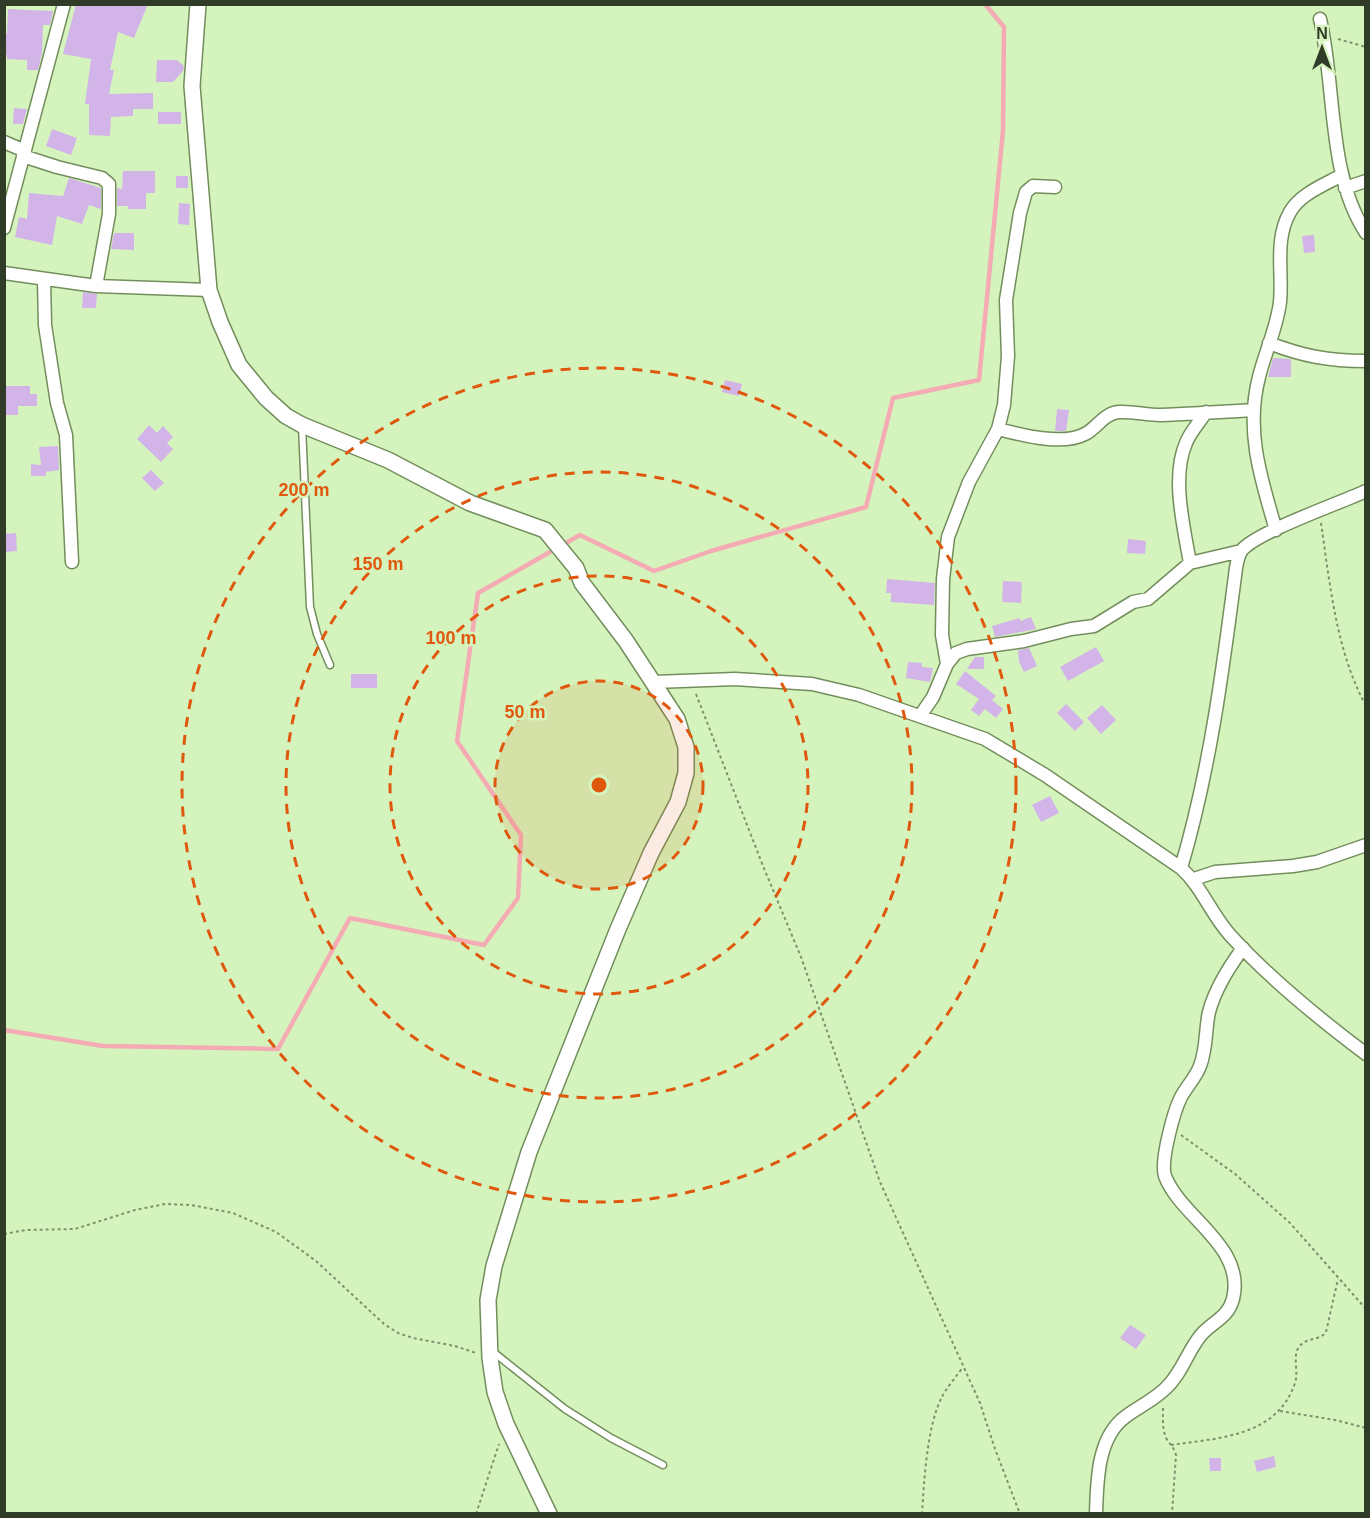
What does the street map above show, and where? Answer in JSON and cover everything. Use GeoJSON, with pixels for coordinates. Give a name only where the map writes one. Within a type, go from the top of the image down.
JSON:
{"type":"FeatureCollection","features":[{"type":"Feature","properties":{"kind":"street"},"geometry":{"type":"LineString","coordinates":[[4,228],[64,4]]}},
{"type":"Feature","properties":{"kind":"street"},"geometry":{"type":"LineString","coordinates":[[198,4],[192,86],[209,290],[239,365],[266,398],[286,416],[302,425],[388,460],[470,503],[545,530],[576,568],[582,583],[654,682],[676,719],[686,747],[686,773],[678,802],[651,853],[618,929],[529,1152],[494,1266],[488,1300],[490,1354],[495,1392],[506,1424],[549,1514]]}},
{"type":"Feature","properties":{"kind":"street"},"geometry":{"type":"LineString","coordinates":[[1320,19],[1324,34],[1342,175],[1356,218],[1365,233]]}},
{"type":"Feature","properties":{"kind":"street"},"geometry":{"type":"LineString","coordinates":[[4,142],[24,154],[57,167],[102,178],[109,184],[109,214],[96,286]]}},
{"type":"Feature","properties":{"kind":"street"},"geometry":{"type":"LineString","coordinates":[[1276,530],[1258,465],[1253,436],[1253,410],[1258,378],[1278,320],[1279,256],[1282,230],[1290,210],[1305,195],[1342,175]]}},
{"type":"Feature","properties":{"kind":"street"},"geometry":{"type":"LineString","coordinates":[[1345,188],[1365,181]]}},
{"type":"Feature","properties":{"kind":"street"},"geometry":{"type":"LineString","coordinates":[[946,664],[942,635],[943,579],[948,537],[969,482],[998,429],[1004,405],[1008,356],[1006,300],[1020,213],[1026,192],[1033,186],[1055,187]]}},
{"type":"Feature","properties":{"kind":"street"},"geometry":{"type":"LineString","coordinates":[[4,273],[96,286],[209,290]]}},
{"type":"Feature","properties":{"kind":"street"},"geometry":{"type":"LineString","coordinates":[[44,280],[45,325],[57,403],[66,435],[72,562]]}},
{"type":"Feature","properties":{"kind":"street"},"geometry":{"type":"LineString","coordinates":[[1269,343],[1299,355],[1365,361]]}},
{"type":"Feature","properties":{"kind":"street"},"geometry":{"type":"LineString","coordinates":[[998,429],[1033,437],[1071,438],[1083,435],[1094,428],[1110,413],[1159,415],[1253,410]]}},
{"type":"Feature","properties":{"kind":"street"},"geometry":{"type":"LineString","coordinates":[[1190,563],[1181,506],[1180,476],[1186,442],[1206,412]]}},
{"type":"Feature","properties":{"kind":"street"},"geometry":{"type":"LineString","coordinates":[[920,716],[933,697],[946,664],[956,653],[967,649],[1023,641],[1094,626],[1132,602],[1148,599],[1190,563],[1241,551],[1254,541],[1276,530],[1365,491]]}},
{"type":"Feature","properties":{"kind":"street"},"geometry":{"type":"LineString","coordinates":[[1181,868],[1203,786],[1222,679],[1236,568],[1241,551]]}},
{"type":"Feature","properties":{"kind":"street"},"geometry":{"type":"LineString","coordinates":[[654,682],[735,679],[812,684],[859,695],[985,739],[1045,775],[1181,868],[1194,879],[1229,933],[1243,948],[1316,1016],[1365,1054]]}},
{"type":"Feature","properties":{"kind":"street"},"geometry":{"type":"LineString","coordinates":[[1194,879],[1215,872],[1317,862],[1365,845]]}},
{"type":"Feature","properties":{"kind":"street"},"geometry":{"type":"LineString","coordinates":[[1096,1514],[1097,1485],[1105,1445],[1111,1430],[1124,1417],[1165,1390],[1181,1371],[1201,1335],[1220,1321],[1228,1311],[1233,1297],[1230,1262],[1222,1249],[1173,1192],[1165,1175],[1163,1160],[1178,1104],[1200,1066],[1213,1001],[1226,973],[1243,948]]}},
{"type":"Feature","properties":{"kind":"lane"},"geometry":{"type":"LineString","coordinates":[[302,425],[310,607],[317,634],[330,665]]}},
{"type":"Feature","properties":{"kind":"lane"},"geometry":{"type":"LineString","coordinates":[[490,1354],[565,1409],[611,1438],[663,1465]]}},
{"type":"Feature","properties":{"kind":"path"},"geometry":{"type":"LineString","coordinates":[[1324,34],[1365,47]]}},
{"type":"Feature","properties":{"kind":"path"},"geometry":{"type":"LineString","coordinates":[[1320,511],[1337,621],[1355,686],[1365,706]]}},
{"type":"Feature","properties":{"kind":"path"},"geometry":{"type":"LineString","coordinates":[[691,680],[801,957],[880,1182],[980,1403],[1020,1514]]}},
{"type":"Feature","properties":{"kind":"path"},"geometry":{"type":"LineString","coordinates":[[1171,1129],[1235,1174],[1290,1223],[1365,1309]]}},
{"type":"Feature","properties":{"kind":"path"},"geometry":{"type":"LineString","coordinates":[[4,1234],[26,1230],[75,1229],[135,1210],[165,1204],[191,1205],[233,1213],[276,1232],[316,1262],[384,1324],[398,1333],[490,1354]]}},
{"type":"Feature","properties":{"kind":"path"},"geometry":{"type":"LineString","coordinates":[[1171,1445],[1245,1432],[1262,1425],[1280,1411],[1295,1384],[1297,1351],[1303,1343],[1323,1336],[1326,1332],[1338,1279]]}},
{"type":"Feature","properties":{"kind":"path"},"geometry":{"type":"LineString","coordinates":[[922,1514],[924,1474],[931,1431],[941,1399],[964,1366]]}},
{"type":"Feature","properties":{"kind":"path"},"geometry":{"type":"LineString","coordinates":[[1165,1390],[1162,1421],[1165,1436],[1176,1455],[1172,1514]]}},
{"type":"Feature","properties":{"kind":"path"},"geometry":{"type":"LineString","coordinates":[[1280,1411],[1335,1420],[1365,1428]]}},
{"type":"Feature","properties":{"kind":"path"},"geometry":{"type":"LineString","coordinates":[[476,1514],[506,1424]]}},
{"type":"Feature","properties":{"kind":"building"},"geometry":{"type":"Polygon","coordinates":[[[76,4],[148,4],[134,38],[118,32],[110,70],[114,70],[109,94],[153,93],[153,109],[133,109],[133,116],[111,117],[110,136],[89,135],[89,104],[85,104],[91,59],[63,54],[76,4]]]}},
{"type":"Feature","properties":{"kind":"building"},"geometry":{"type":"Polygon","coordinates":[[[8,9],[53,11],[50,25],[43,25],[42,53],[38,70],[27,70],[27,60],[7,59],[7,55],[4,55],[4,33],[7,34],[8,9]]]}},
{"type":"Feature","properties":{"kind":"building"},"geometry":{"type":"Polygon","coordinates":[[[157,60],[177,60],[184,66],[183,71],[173,82],[156,82],[157,60]]]}},
{"type":"Feature","properties":{"kind":"building"},"geometry":{"type":"Polygon","coordinates":[[[14,108],[27,109],[23,124],[13,124],[14,108]]]}},
{"type":"Feature","properties":{"kind":"building"},"geometry":{"type":"Polygon","coordinates":[[[158,112],[181,112],[181,124],[158,124],[158,112]]]}},
{"type":"Feature","properties":{"kind":"building"},"geometry":{"type":"Polygon","coordinates":[[[52,129],[77,138],[71,155],[46,146],[52,129]]]}},
{"type":"Feature","properties":{"kind":"building"},"geometry":{"type":"Polygon","coordinates":[[[123,171],[155,171],[155,193],[146,193],[146,209],[128,209],[128,206],[117,206],[117,188],[122,189],[123,171]]]}},
{"type":"Feature","properties":{"kind":"building"},"geometry":{"type":"Polygon","coordinates":[[[176,176],[188,176],[188,188],[176,188],[176,176]]]}},
{"type":"Feature","properties":{"kind":"building"},"geometry":{"type":"Polygon","coordinates":[[[69,178],[101,188],[101,209],[89,205],[82,224],[57,216],[52,245],[15,237],[19,217],[27,219],[29,193],[63,196],[69,178]]]}},
{"type":"Feature","properties":{"kind":"building"},"geometry":{"type":"Polygon","coordinates":[[[179,203],[190,204],[189,225],[178,224],[179,203]]]}},
{"type":"Feature","properties":{"kind":"building"},"geometry":{"type":"Polygon","coordinates":[[[114,233],[134,233],[134,250],[111,249],[114,233]]]}},
{"type":"Feature","properties":{"kind":"building"},"geometry":{"type":"Polygon","coordinates":[[[1314,235],[1315,252],[1304,253],[1302,236],[1314,235]]]}},
{"type":"Feature","properties":{"kind":"building"},"geometry":{"type":"Polygon","coordinates":[[[83,292],[97,294],[96,308],[82,308],[83,292]]]}},
{"type":"Feature","properties":{"kind":"building"},"geometry":{"type":"Polygon","coordinates":[[[1273,358],[1291,359],[1291,377],[1268,377],[1273,358]]]}},
{"type":"Feature","properties":{"kind":"building"},"geometry":{"type":"Polygon","coordinates":[[[725,380],[742,384],[739,396],[722,392],[725,380]]]}},
{"type":"Feature","properties":{"kind":"building"},"geometry":{"type":"Polygon","coordinates":[[[6,386],[30,386],[30,394],[37,394],[37,406],[18,406],[18,415],[4,415],[6,386]]]}},
{"type":"Feature","properties":{"kind":"building"},"geometry":{"type":"Polygon","coordinates":[[[1057,409],[1069,410],[1066,431],[1055,431],[1057,409]]]}},
{"type":"Feature","properties":{"kind":"building"},"geometry":{"type":"Polygon","coordinates":[[[149,425],[157,433],[163,426],[173,437],[167,443],[173,449],[161,462],[137,439],[149,425]]]}},
{"type":"Feature","properties":{"kind":"building"},"geometry":{"type":"Polygon","coordinates":[[[58,446],[59,470],[46,472],[46,476],[31,476],[31,464],[41,465],[39,447],[58,446]]]}},
{"type":"Feature","properties":{"kind":"building"},"geometry":{"type":"Polygon","coordinates":[[[151,470],[164,483],[155,491],[142,478],[151,470]]]}},
{"type":"Feature","properties":{"kind":"building"},"geometry":{"type":"Polygon","coordinates":[[[16,533],[17,551],[6,552],[4,534],[16,533]]]}},
{"type":"Feature","properties":{"kind":"building"},"geometry":{"type":"Polygon","coordinates":[[[1128,539],[1146,541],[1145,554],[1127,553],[1128,539]]]}},
{"type":"Feature","properties":{"kind":"building"},"geometry":{"type":"Polygon","coordinates":[[[887,579],[935,583],[934,605],[891,602],[891,593],[886,593],[887,579]]]}},
{"type":"Feature","properties":{"kind":"building"},"geometry":{"type":"Polygon","coordinates":[[[1003,581],[1022,582],[1021,603],[1002,602],[1003,581]]]}},
{"type":"Feature","properties":{"kind":"building"},"geometry":{"type":"Polygon","coordinates":[[[1031,617],[1036,629],[995,637],[992,626],[1031,617]]]}},
{"type":"Feature","properties":{"kind":"building"},"geometry":{"type":"Polygon","coordinates":[[[1096,647],[1104,661],[1068,681],[1060,667],[1096,647]]]}},
{"type":"Feature","properties":{"kind":"building"},"geometry":{"type":"Polygon","coordinates":[[[1029,648],[1037,666],[1024,672],[1019,662],[1018,650],[1029,648]]]}},
{"type":"Feature","properties":{"kind":"building"},"geometry":{"type":"Polygon","coordinates":[[[975,657],[984,657],[984,669],[967,669],[975,657]]]}},
{"type":"Feature","properties":{"kind":"building"},"geometry":{"type":"Polygon","coordinates":[[[908,662],[922,663],[922,667],[933,668],[930,682],[906,678],[908,662]]]}},
{"type":"Feature","properties":{"kind":"building"},"geometry":{"type":"Polygon","coordinates":[[[965,671],[996,696],[992,700],[1003,709],[996,718],[985,709],[979,716],[971,710],[979,699],[956,684],[965,671]]]}},
{"type":"Feature","properties":{"kind":"building"},"geometry":{"type":"Polygon","coordinates":[[[351,674],[377,674],[377,688],[351,688],[351,674]]]}},
{"type":"Feature","properties":{"kind":"building"},"geometry":{"type":"Polygon","coordinates":[[[1066,704],[1084,722],[1075,731],[1057,713],[1066,704]]]}},
{"type":"Feature","properties":{"kind":"building"},"geometry":{"type":"Polygon","coordinates":[[[1102,705],[1116,720],[1101,734],[1087,718],[1102,705]]]}},
{"type":"Feature","properties":{"kind":"building"},"geometry":{"type":"Polygon","coordinates":[[[1050,796],[1059,813],[1041,822],[1032,805],[1050,796]]]}},
{"type":"Feature","properties":{"kind":"building"},"geometry":{"type":"Polygon","coordinates":[[[1130,1325],[1146,1335],[1136,1349],[1120,1338],[1130,1325]]]}},
{"type":"Feature","properties":{"kind":"building"},"geometry":{"type":"Polygon","coordinates":[[[1274,1456],[1276,1467],[1257,1472],[1254,1461],[1274,1456]]]}},
{"type":"Feature","properties":{"kind":"building"},"geometry":{"type":"Polygon","coordinates":[[[1209,1458],[1221,1458],[1221,1471],[1210,1471],[1209,1458]]]}},
{"type":"Feature","properties":{"kind":"waterway"},"geometry":{"type":"LineString","coordinates":[[4,1030],[103,1046],[278,1049],[350,918],[484,945],[518,898],[521,835],[457,741],[478,593],[580,535],[654,571],[711,551],[866,507],[893,398],[979,380],[1003,131],[1004,27],[985,4]]}}]}
